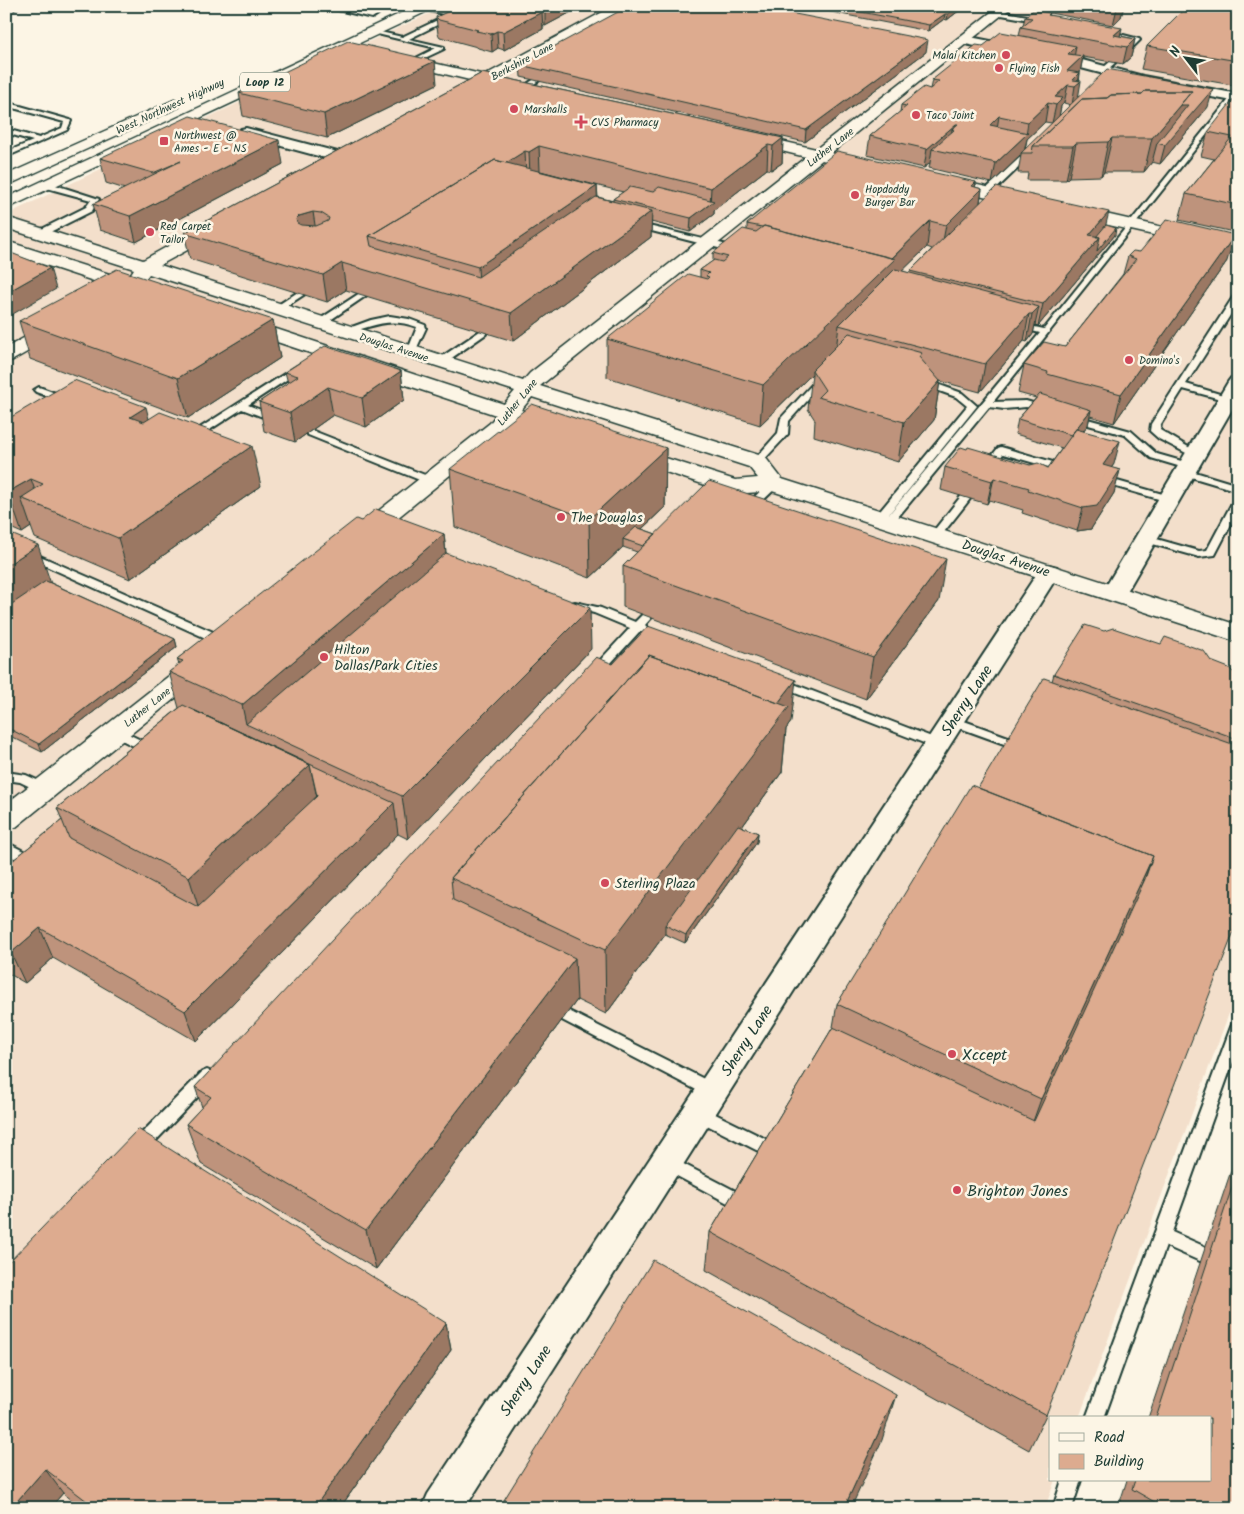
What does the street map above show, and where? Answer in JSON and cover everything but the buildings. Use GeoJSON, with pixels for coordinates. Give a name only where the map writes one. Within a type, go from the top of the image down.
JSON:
{"type":"FeatureCollection","features":[{"type":"Feature","properties":{"kind":"street"},"geometry":{"type":"LineString","coordinates":[[6,9],[14,6]]}},
{"type":"Feature","properties":{"kind":"street"},"geometry":{"type":"LineString","coordinates":[[338,6],[376,12]]}},
{"type":"Feature","properties":{"kind":"street"},"geometry":{"type":"LineString","coordinates":[[368,52],[342,46],[339,39],[407,6]]}},
{"type":"Feature","properties":{"kind":"street","name":"Berkshire Lane"},"geometry":{"type":"LineString","coordinates":[[466,90],[624,6]]}},
{"type":"Feature","properties":{"kind":"street","name":"West Northwest Highway"},"geometry":{"type":"LineString","coordinates":[[6,204],[46,185],[111,161],[191,117],[425,7]]}},
{"type":"Feature","properties":{"kind":"street","name":"Luther Lane"},"geometry":{"type":"LineString","coordinates":[[348,546],[373,533],[431,481],[497,427],[537,377],[820,155],[945,48],[964,40],[1003,10]]}},
{"type":"Feature","properties":{"kind":"street"},"geometry":{"type":"LineString","coordinates":[[355,22],[376,12]]}},
{"type":"Feature","properties":{"kind":"street"},"geometry":{"type":"LineString","coordinates":[[964,40],[1110,70],[1138,84],[1184,93],[1235,98]]}},
{"type":"Feature","properties":{"kind":"street"},"geometry":{"type":"LineString","coordinates":[[386,56],[486,80],[534,87]]}},
{"type":"Feature","properties":{"kind":"street","name":"West Northwest Highway"},"geometry":{"type":"LineString","coordinates":[[6,181],[191,96]]}},
{"type":"Feature","properties":{"kind":"street"},"geometry":{"type":"LineString","coordinates":[[191,117],[209,122]]}},
{"type":"Feature","properties":{"kind":"street"},"geometry":{"type":"LineString","coordinates":[[228,127],[344,158]]}},
{"type":"Feature","properties":{"kind":"street"},"geometry":{"type":"LineString","coordinates":[[734,136],[777,141],[820,155],[850,161]]}},
{"type":"Feature","properties":{"kind":"street"},"geometry":{"type":"LineString","coordinates":[[321,170],[361,148]]}},
{"type":"Feature","properties":{"kind":"street"},"geometry":{"type":"LineString","coordinates":[[933,180],[1050,206],[1100,221],[1131,225],[1238,249]]}},
{"type":"Feature","properties":{"kind":"street"},"geometry":{"type":"LineString","coordinates":[[111,298],[130,287],[145,266],[234,218]]}},
{"type":"Feature","properties":{"kind":"street","name":"Douglas Avenue"},"geometry":{"type":"LineString","coordinates":[[6,222],[757,462]]}},
{"type":"Feature","properties":{"kind":"street"},"geometry":{"type":"LineString","coordinates":[[6,246],[157,296]]}},
{"type":"Feature","properties":{"kind":"street","name":"Douglas Avenue"},"geometry":{"type":"LineString","coordinates":[[276,308],[238,323],[566,432]]}},
{"type":"Feature","properties":{"kind":"street"},"geometry":{"type":"LineString","coordinates":[[6,356],[76,317]]}},
{"type":"Feature","properties":{"kind":"street"},"geometry":{"type":"LineString","coordinates":[[291,341],[320,323]]}},
{"type":"Feature","properties":{"kind":"street"},"geometry":{"type":"LineString","coordinates":[[1114,593],[1233,390]]}},
{"type":"Feature","properties":{"kind":"street","name":"Douglas Avenue"},"geometry":{"type":"LineString","coordinates":[[613,447],[733,487],[774,484],[1238,634]]}},
{"type":"Feature","properties":{"kind":"street"},"geometry":{"type":"LineString","coordinates":[[757,462],[774,484]]}},
{"type":"Feature","properties":{"kind":"street","name":"Sherry Lane"},"geometry":{"type":"LineString","coordinates":[[442,1508],[1049,572]]}},
{"type":"Feature","properties":{"kind":"street","name":"Luther Lane"},"geometry":{"type":"LineString","coordinates":[[6,820],[235,637]]}},
{"type":"Feature","properties":{"kind":"lane"},"geometry":{"type":"LineString","coordinates":[[403,39],[454,15],[425,7]]}},
{"type":"Feature","properties":{"kind":"lane"},"geometry":{"type":"LineString","coordinates":[[1003,10],[1049,22]]}},
{"type":"Feature","properties":{"kind":"lane"},"geometry":{"type":"LineString","coordinates":[[1094,30],[1138,40],[1122,55]]}},
{"type":"Feature","properties":{"kind":"lane"},"geometry":{"type":"LineString","coordinates":[[372,32],[442,48],[412,62]]}},
{"type":"Feature","properties":{"kind":"lane"},"geometry":{"type":"LineString","coordinates":[[885,519],[986,404],[1046,332],[1131,225],[1219,121],[1235,98]]}},
{"type":"Feature","properties":{"kind":"lane"},"geometry":{"type":"LineString","coordinates":[[6,104],[68,121],[65,129],[6,155]]}},
{"type":"Feature","properties":{"kind":"lane"},"geometry":{"type":"LineString","coordinates":[[6,131],[38,140]]}},
{"type":"Feature","properties":{"kind":"lane"},"geometry":{"type":"LineString","coordinates":[[988,192],[1037,146]]}},
{"type":"Feature","properties":{"kind":"lane"},"geometry":{"type":"LineString","coordinates":[[41,233],[89,209],[95,199],[46,185]]}},
{"type":"Feature","properties":{"kind":"lane"},"geometry":{"type":"LineString","coordinates":[[624,221],[749,253]]}},
{"type":"Feature","properties":{"kind":"lane"},"geometry":{"type":"LineString","coordinates":[[276,308],[301,294]]}},
{"type":"Feature","properties":{"kind":"lane"},"geometry":{"type":"LineString","coordinates":[[320,323],[362,295]]}},
{"type":"Feature","properties":{"kind":"lane"},"geometry":{"type":"LineString","coordinates":[[1189,464],[1155,431],[1156,424],[1238,296]]}},
{"type":"Feature","properties":{"kind":"lane"},"geometry":{"type":"LineString","coordinates":[[345,331],[392,317],[402,318],[421,325],[422,328],[411,352]]}},
{"type":"Feature","properties":{"kind":"lane"},"geometry":{"type":"LineString","coordinates":[[1008,322],[1046,332]]}},
{"type":"Feature","properties":{"kind":"lane"},"geometry":{"type":"LineString","coordinates":[[440,362],[482,332]]}},
{"type":"Feature","properties":{"kind":"lane"},"geometry":{"type":"LineString","coordinates":[[176,433],[194,436],[323,352]]}},
{"type":"Feature","properties":{"kind":"lane"},"geometry":{"type":"LineString","coordinates":[[757,462],[783,434],[784,420],[828,373]]}},
{"type":"Feature","properties":{"kind":"lane"},"geometry":{"type":"LineString","coordinates":[[885,519],[972,406],[962,391],[914,380]]}},
{"type":"Feature","properties":{"kind":"lane"},"geometry":{"type":"LineString","coordinates":[[1180,385],[1233,390]]}},
{"type":"Feature","properties":{"kind":"lane"},"geometry":{"type":"LineString","coordinates":[[39,390],[74,404]]}},
{"type":"Feature","properties":{"kind":"lane"},"geometry":{"type":"LineString","coordinates":[[986,404],[1004,406],[1026,404],[1128,433],[1147,452],[1154,456],[1189,464],[1238,488]]}},
{"type":"Feature","properties":{"kind":"lane"},"geometry":{"type":"LineString","coordinates":[[241,405],[280,420]]}},
{"type":"Feature","properties":{"kind":"lane"},"geometry":{"type":"LineString","coordinates":[[311,433],[431,481]]}},
{"type":"Feature","properties":{"kind":"lane"},"geometry":{"type":"LineString","coordinates":[[982,475],[1001,450],[1059,467]]}},
{"type":"Feature","properties":{"kind":"lane"},"geometry":{"type":"LineString","coordinates":[[1103,480],[1169,499]]}},
{"type":"Feature","properties":{"kind":"lane"},"geometry":{"type":"LineString","coordinates":[[742,515],[774,484]]}},
{"type":"Feature","properties":{"kind":"lane"},"geometry":{"type":"LineString","coordinates":[[936,536],[966,497]]}},
{"type":"Feature","properties":{"kind":"lane"},"geometry":{"type":"LineString","coordinates":[[1146,539],[1199,554],[1211,553],[1238,502]]}},
{"type":"Feature","properties":{"kind":"lane"},"geometry":{"type":"LineString","coordinates":[[6,544],[235,637]]}},
{"type":"Feature","properties":{"kind":"lane"},"geometry":{"type":"LineString","coordinates":[[560,601],[643,621],[656,634]]}},
{"type":"Feature","properties":{"kind":"lane"},"geometry":{"type":"LineString","coordinates":[[584,685],[643,621]]}},
{"type":"Feature","properties":{"kind":"lane"},"geometry":{"type":"LineString","coordinates":[[774,680],[946,732],[1018,745]]}},
{"type":"Feature","properties":{"kind":"lane"},"geometry":{"type":"LineString","coordinates":[[116,732],[163,756],[156,763]]}},
{"type":"Feature","properties":{"kind":"lane"},"geometry":{"type":"LineString","coordinates":[[6,776],[22,778],[45,789]]}},
{"type":"Feature","properties":{"kind":"lane"},"geometry":{"type":"LineString","coordinates":[[6,847],[38,860],[49,872]]}},
{"type":"Feature","properties":{"kind":"lane"},"geometry":{"type":"LineString","coordinates":[[565,1015],[706,1102],[776,1152]]}},
{"type":"Feature","properties":{"kind":"lane"},"geometry":{"type":"LineString","coordinates":[[1095,1416],[1238,1027]]}},
{"type":"Feature","properties":{"kind":"lane"},"geometry":{"type":"LineString","coordinates":[[129,1157],[218,1065]]}},
{"type":"Feature","properties":{"kind":"lane"},"geometry":{"type":"LineString","coordinates":[[666,1162],[746,1204]]}},
{"type":"Feature","properties":{"kind":"lane"},"geometry":{"type":"LineString","coordinates":[[1162,1235],[1202,1254]]}},
{"type":"Feature","properties":{"kind":"lane"},"geometry":{"type":"LineString","coordinates":[[1062,1508],[1071,1482]]}},
{"type":"Feature","properties":{"kind":"shaded area"},"geometry":{"type":"Polygon","coordinates":[[[445,6],[1182,6],[1238,16],[1238,989],[1080,1416],[1049,1416],[1049,1482],[1054,1482],[1045,1508],[6,1508],[6,215],[445,6]]]}},
{"type":"Feature","properties":{"kind":"place","name":"Malai Kitchen"},"geometry":{"type":"Point","coordinates":[1006,55]}},
{"type":"Feature","properties":{"kind":"place","name":"Flying Fish"},"geometry":{"type":"Point","coordinates":[999,68]}},
{"type":"Feature","properties":{"kind":"place","name":"Marshalls"},"geometry":{"type":"Point","coordinates":[514,109]}},
{"type":"Feature","properties":{"kind":"place","name":"Taco Joint"},"geometry":{"type":"Point","coordinates":[916,115]}},
{"type":"Feature","properties":{"kind":"place","name":"CVS Pharmacy"},"geometry":{"type":"Point","coordinates":[581,122]}},
{"type":"Feature","properties":{"kind":"place","name":"Northwest @ Ames - E - NS"},"geometry":{"type":"Point","coordinates":[164,141]}},
{"type":"Feature","properties":{"kind":"place","name":"Hopdoddy Burger Bar"},"geometry":{"type":"Point","coordinates":[855,195]}},
{"type":"Feature","properties":{"kind":"place","name":"Red Carpet Tailor"},"geometry":{"type":"Point","coordinates":[150,232]}},
{"type":"Feature","properties":{"kind":"place","name":"Domino's"},"geometry":{"type":"Point","coordinates":[1129,360]}},
{"type":"Feature","properties":{"kind":"place","name":"The Douglas"},"geometry":{"type":"Point","coordinates":[561,517]}},
{"type":"Feature","properties":{"kind":"place","name":"Hilton Dallas/Park Cities"},"geometry":{"type":"Point","coordinates":[324,657]}},
{"type":"Feature","properties":{"kind":"place","name":"Sterling Plaza"},"geometry":{"type":"Point","coordinates":[605,883]}},
{"type":"Feature","properties":{"kind":"place","name":"Xccept"},"geometry":{"type":"Point","coordinates":[952,1054]}},
{"type":"Feature","properties":{"kind":"place","name":"Brighton Jones"},"geometry":{"type":"Point","coordinates":[957,1190]}}]}
